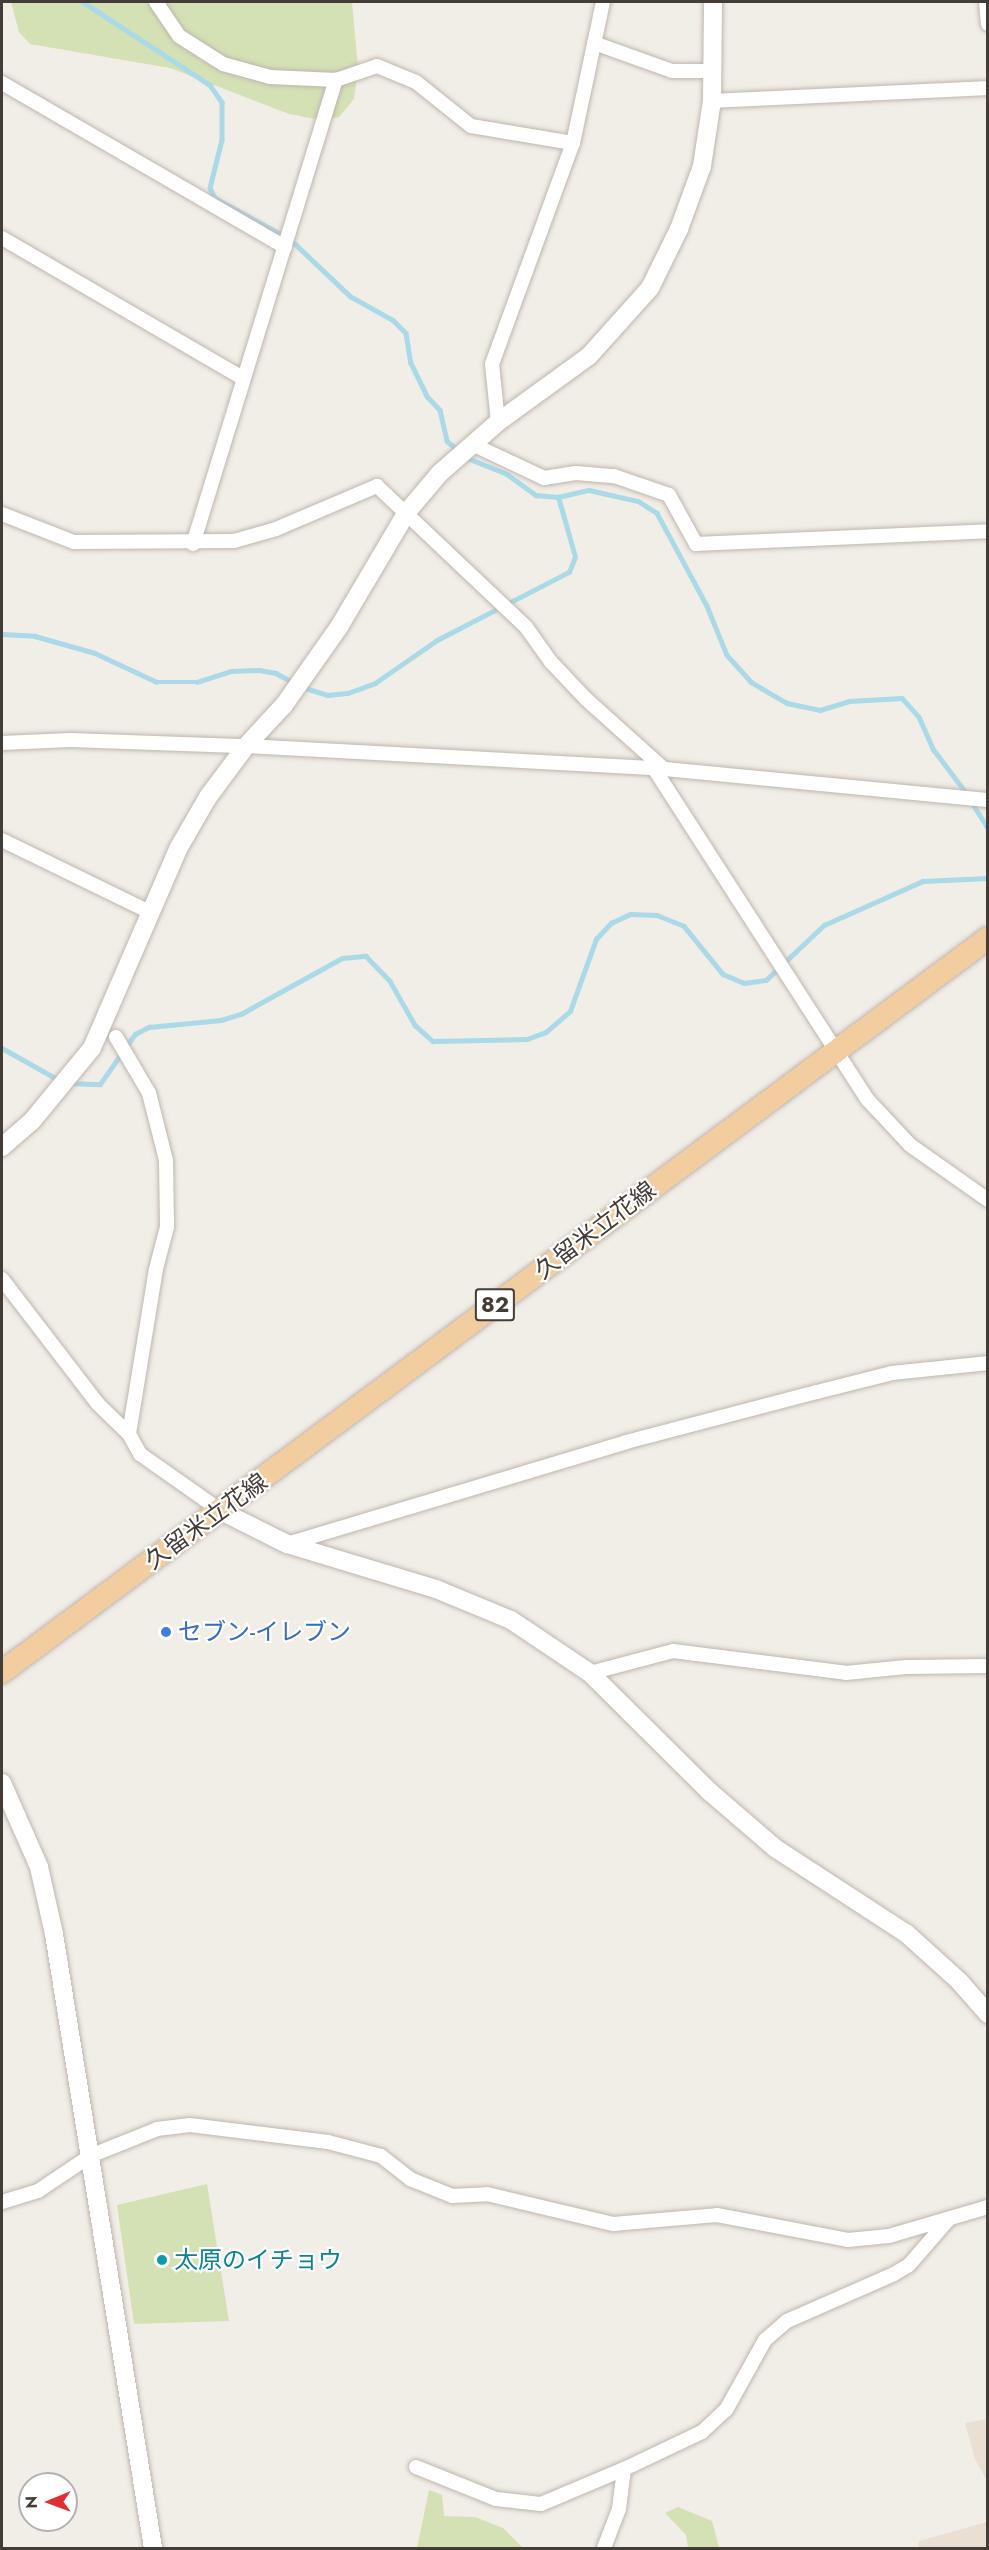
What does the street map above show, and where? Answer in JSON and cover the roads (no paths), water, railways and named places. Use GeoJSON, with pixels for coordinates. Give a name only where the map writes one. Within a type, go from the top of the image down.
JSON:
{"type":"FeatureCollection","features":[{"type":"Feature","properties":{"kind":"main road","name":"久留米立花線"},"geometry":{"type":"LineString","coordinates":[[2,1672],[987,938]]}},
{"type":"Feature","properties":{"kind":"street"},"geometry":{"type":"LineString","coordinates":[[156,2],[179,36],[223,64],[270,77],[336,80],[377,66],[416,82],[471,126],[573,143]]}},
{"type":"Feature","properties":{"kind":"street"},"geometry":{"type":"LineString","coordinates":[[498,422],[492,364],[573,143],[603,2]]}},
{"type":"Feature","properties":{"kind":"street"},"geometry":{"type":"LineString","coordinates":[[2,1148],[32,1121],[92,1048],[152,914],[178,849],[208,797],[246,746],[284,705],[339,627],[407,512],[453,460],[498,422],[589,356],[650,288],[679,229],[702,166],[712,101],[713,2]]}},
{"type":"Feature","properties":{"kind":"street"},"geometry":{"type":"LineString","coordinates":[[986,2],[987,24]]}},
{"type":"Feature","properties":{"kind":"street"},"geometry":{"type":"LineString","coordinates":[[594,43],[672,71],[713,71]]}},
{"type":"Feature","properties":{"kind":"street"},"geometry":{"type":"LineString","coordinates":[[194,544],[336,80]]}},
{"type":"Feature","properties":{"kind":"street"},"geometry":{"type":"LineString","coordinates":[[2,83],[285,247]]}},
{"type":"Feature","properties":{"kind":"street"},"geometry":{"type":"LineString","coordinates":[[712,101],[987,88]]}},
{"type":"Feature","properties":{"kind":"street"},"geometry":{"type":"LineString","coordinates":[[2,238],[243,378]]}},
{"type":"Feature","properties":{"kind":"street"},"geometry":{"type":"LineString","coordinates":[[471,446],[544,478],[576,473],[614,476],[669,495],[696,544],[987,531]]}},
{"type":"Feature","properties":{"kind":"street"},"geometry":{"type":"LineString","coordinates":[[2,514],[74,542],[194,544],[234,541],[276,529],[377,486],[526,627],[551,662],[659,769],[867,1099],[910,1145],[987,1200]]}},
{"type":"Feature","properties":{"kind":"street"},"geometry":{"type":"LineString","coordinates":[[2,743],[70,740],[246,746],[659,769],[987,800]]}},
{"type":"Feature","properties":{"kind":"street"},"geometry":{"type":"LineString","coordinates":[[2,840],[152,914]]}},
{"type":"Feature","properties":{"kind":"street"},"geometry":{"type":"LineString","coordinates":[[117,1038],[149,1093],[166,1160],[167,1227],[129,1434]]}},
{"type":"Feature","properties":{"kind":"street"},"geometry":{"type":"LineString","coordinates":[[2,1280],[99,1404],[129,1434],[140,1454],[220,1511],[287,1544],[436,1589],[511,1620],[590,1673],[710,1792],[775,1848],[907,1934],[958,1981],[987,2014]]}},
{"type":"Feature","properties":{"kind":"street"},"geometry":{"type":"LineString","coordinates":[[287,1544],[626,1442],[817,1392],[892,1373],[987,1363]]}},
{"type":"Feature","properties":{"kind":"street"},"geometry":{"type":"LineString","coordinates":[[590,1673],[673,1651],[846,1673],[929,1666],[987,1666]]}},
{"type":"Feature","properties":{"kind":"street"},"geometry":{"type":"LineString","coordinates":[[2,1783],[39,1867],[54,1934],[153,2548]]}},
{"type":"Feature","properties":{"kind":"street"},"geometry":{"type":"LineString","coordinates":[[2,2202],[38,2191],[90,2156],[157,2129],[190,2126],[328,2142],[381,2156],[410,2179],[452,2196],[487,2194],[613,2224],[717,2215],[848,2240],[889,2236],[987,2207]]}},
{"type":"Feature","properties":{"kind":"street"},"geometry":{"type":"LineString","coordinates":[[416,2467],[496,2499],[541,2504],[624,2469],[702,2432],[726,2410],[765,2340],[787,2321],[894,2274],[909,2265],[948,2220]]}},
{"type":"Feature","properties":{"kind":"street"},"geometry":{"type":"LineString","coordinates":[[604,2548],[619,2510],[624,2469]]}},
{"type":"Feature","properties":{"kind":"waterway"},"geometry":{"type":"LineString","coordinates":[[83,2],[210,85],[222,102],[222,140],[210,188],[215,198],[290,239],[350,296],[393,320],[406,333],[411,363],[427,396],[440,410],[447,441],[459,451]]}},
{"type":"Feature","properties":{"kind":"waterway"},"geometry":{"type":"LineString","coordinates":[[465,457],[507,474],[536,495],[558,497],[589,490],[638,501],[657,513],[707,606],[727,655],[751,682],[787,703],[820,710],[849,701],[902,698],[919,717],[934,750],[967,794]]}},
{"type":"Feature","properties":{"kind":"waterway"},"geometry":{"type":"LineString","coordinates":[[302,687],[328,695],[348,693],[375,683],[437,640],[569,572],[575,557],[558,497]]}},
{"type":"Feature","properties":{"kind":"waterway"},"geometry":{"type":"LineString","coordinates":[[2,634],[35,636],[95,653],[157,682],[197,682],[230,671],[259,670],[276,673],[294,683]]}},
{"type":"Feature","properties":{"kind":"waterway"},"geometry":{"type":"LineString","coordinates":[[971,801],[988,828]]}},
{"type":"Feature","properties":{"kind":"waterway"},"geometry":{"type":"LineString","coordinates":[[67,1083],[100,1084],[135,1034],[149,1027],[221,1020],[241,1014],[342,958],[366,956],[390,981],[415,1025],[433,1041],[527,1039],[546,1032],[570,1011],[596,939],[611,923],[630,914],[657,915],[684,926],[723,974],[744,983],[766,980],[824,925],[923,881],[988,878]]}},
{"type":"Feature","properties":{"kind":"waterway"},"geometry":{"type":"LineString","coordinates":[[2,1048],[59,1080]]}},
{"type":"Feature","properties":{"kind":"place","name":"セブン-イレブン"},"geometry":{"type":"Point","coordinates":[166,1632]}},
{"type":"Feature","properties":{"kind":"place","name":"太原のイチョウ"},"geometry":{"type":"Point","coordinates":[162,2260]}}]}
